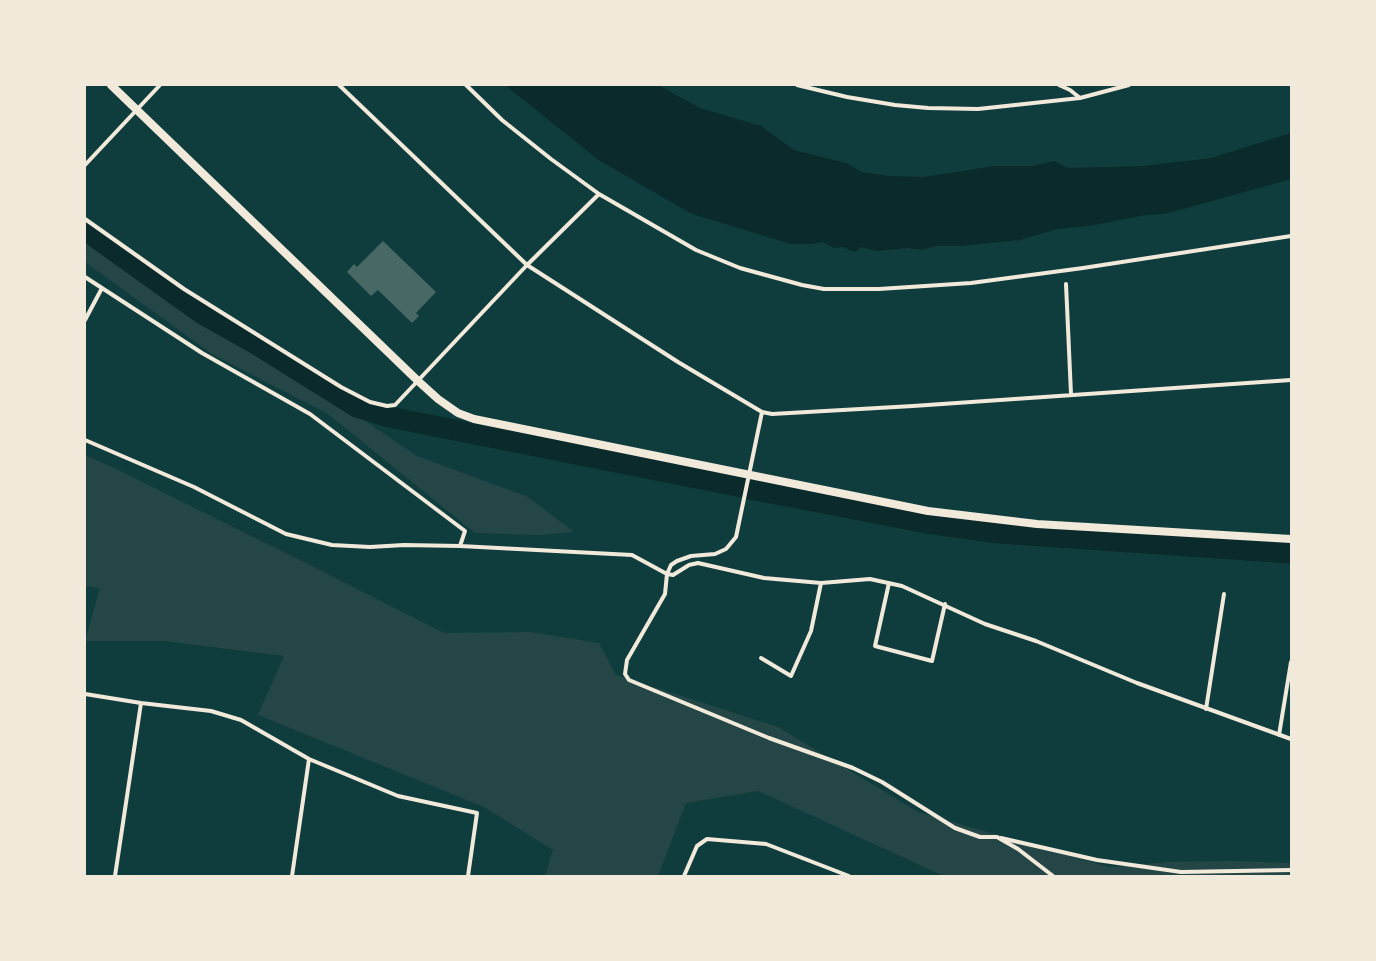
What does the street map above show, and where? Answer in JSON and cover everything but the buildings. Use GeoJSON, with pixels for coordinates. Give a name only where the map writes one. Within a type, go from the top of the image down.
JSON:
{"type":"FeatureCollection","features":[{"type":"Feature","properties":{"kind":"main road"},"geometry":{"type":"LineString","coordinates":[[111,85],[417,380],[438,399],[458,412],[474,419],[749,476],[928,511],[1037,524],[1291,539]]}},
{"type":"Feature","properties":{"kind":"street"},"geometry":{"type":"LineString","coordinates":[[85,165],[160,85]]}},
{"type":"Feature","properties":{"kind":"street"},"geometry":{"type":"LineString","coordinates":[[339,85],[527,265],[678,362],[762,412],[772,414],[1291,380]]}},
{"type":"Feature","properties":{"kind":"street"},"geometry":{"type":"LineString","coordinates":[[466,85],[502,120],[551,159],[599,194],[696,250],[740,268],[802,285],[824,289],[879,289],[971,283],[1091,267],[1291,236]]}},
{"type":"Feature","properties":{"kind":"street"},"geometry":{"type":"LineString","coordinates":[[797,85],[847,97],[928,108],[978,109],[1080,98],[1129,85]]}},
{"type":"Feature","properties":{"kind":"street"},"geometry":{"type":"LineString","coordinates":[[1059,85],[1070,90],[1080,98]]}},
{"type":"Feature","properties":{"kind":"street"},"geometry":{"type":"LineString","coordinates":[[85,219],[184,289],[341,387],[370,402],[387,406],[395,405],[527,265],[599,194]]}},
{"type":"Feature","properties":{"kind":"street"},"geometry":{"type":"LineString","coordinates":[[85,277],[202,353],[310,414],[465,531],[460,546]]}},
{"type":"Feature","properties":{"kind":"street"},"geometry":{"type":"LineString","coordinates":[[1066,284],[1071,394]]}},
{"type":"Feature","properties":{"kind":"street"},"geometry":{"type":"LineString","coordinates":[[85,320],[102,288]]}},
{"type":"Feature","properties":{"kind":"street"},"geometry":{"type":"LineString","coordinates":[[762,412],[736,537],[726,549],[715,554],[691,556],[676,561],[671,565],[667,574],[665,594],[627,660],[625,674],[629,680],[769,738],[853,768],[882,782],[955,828],[980,837],[997,837],[1097,860],[1181,872],[1291,870]]}},
{"type":"Feature","properties":{"kind":"street"},"geometry":{"type":"LineString","coordinates":[[85,440],[194,487],[286,534],[332,545],[460,546],[632,555],[667,574],[673,574],[689,565],[698,563],[764,578],[821,583],[870,579],[902,586],[945,604],[985,624],[1036,641],[1137,683],[1291,739]]}},
{"type":"Feature","properties":{"kind":"street"},"geometry":{"type":"LineString","coordinates":[[761,658],[791,676],[811,631],[821,583]]}},
{"type":"Feature","properties":{"kind":"street"},"geometry":{"type":"LineString","coordinates":[[889,583],[875,646],[932,661],[945,604]]}},
{"type":"Feature","properties":{"kind":"street"},"geometry":{"type":"LineString","coordinates":[[1206,709],[1224,594]]}},
{"type":"Feature","properties":{"kind":"street"},"geometry":{"type":"LineString","coordinates":[[1279,735],[1291,662]]}},
{"type":"Feature","properties":{"kind":"street"},"geometry":{"type":"LineString","coordinates":[[85,694],[141,703],[212,711],[241,720],[309,759],[398,796],[477,814],[468,876]]}},
{"type":"Feature","properties":{"kind":"street"},"geometry":{"type":"LineString","coordinates":[[115,876],[141,703]]}},
{"type":"Feature","properties":{"kind":"street"},"geometry":{"type":"LineString","coordinates":[[292,876],[309,759]]}},
{"type":"Feature","properties":{"kind":"street"},"geometry":{"type":"LineString","coordinates":[[997,837],[1018,849],[1053,876]]}},
{"type":"Feature","properties":{"kind":"street"},"geometry":{"type":"LineString","coordinates":[[684,876],[697,846],[707,839],[766,844],[848,876]]}},
{"type":"Feature","properties":{"kind":"shaded area"},"geometry":{"type":"Polygon","coordinates":[[[505,85],[658,85],[700,108],[761,126],[794,150],[846,163],[862,172],[890,176],[924,177],[995,166],[1032,166],[1054,161],[1068,168],[1143,166],[1211,158],[1291,133],[1291,179],[1165,214],[1145,215],[1089,226],[1057,229],[1020,240],[960,246],[935,246],[922,250],[908,248],[876,251],[861,247],[854,252],[843,247],[834,248],[823,242],[791,244],[692,214],[600,161],[505,85]]]}},
{"type":"Feature","properties":{"kind":"shaded area"},"geometry":{"type":"Polygon","coordinates":[[[85,237],[194,316],[297,375],[417,456],[528,497],[574,532],[539,535],[475,533],[328,414],[212,354],[85,262],[85,237]]]}},
{"type":"Feature","properties":{"kind":"shaded area"},"geometry":{"type":"Polygon","coordinates":[[[85,455],[306,563],[444,633],[530,632],[599,643],[616,675],[778,727],[918,812],[1109,867],[1168,862],[1235,861],[1291,863],[1291,876],[944,876],[758,791],[686,803],[658,876],[545,876],[553,850],[484,807],[258,715],[284,656],[164,641],[85,641],[100,588],[85,586],[85,455]]]}},
{"type":"Feature","properties":{"kind":"waterway"},"geometry":{"type":"LineString","coordinates":[[85,230],[201,313],[256,344],[357,407],[389,417],[742,487]]}},
{"type":"Feature","properties":{"kind":"waterway"},"geometry":{"type":"LineString","coordinates":[[750,489],[927,523],[999,533],[1291,553]]}}]}
